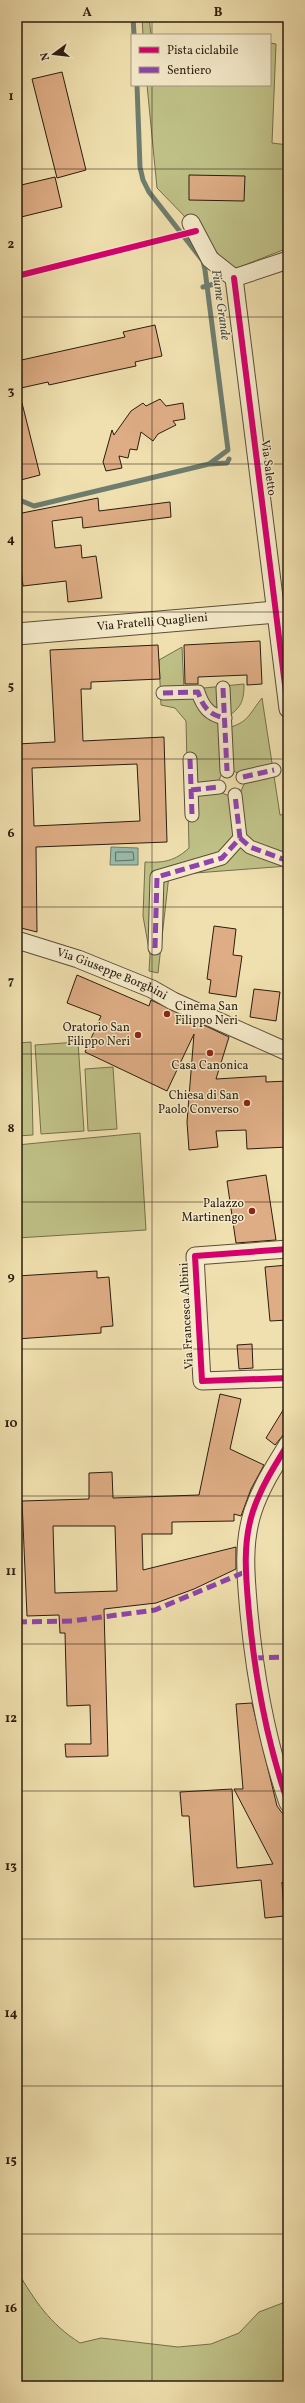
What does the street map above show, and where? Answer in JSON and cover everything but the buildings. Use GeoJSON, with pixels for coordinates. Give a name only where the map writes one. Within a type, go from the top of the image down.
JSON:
{"type":"FeatureCollection","features":[{"type":"Feature","properties":{"kind":"street"},"geometry":{"type":"LineString","coordinates":[[191,223],[210,259],[234,278],[288,260]]}},
{"type":"Feature","properties":{"kind":"street","name":"Via Saletto"},"geometry":{"type":"LineString","coordinates":[[234,278],[282,611],[288,709]]}},
{"type":"Feature","properties":{"kind":"street","name":"Via Fratelli Quaglieni"},"geometry":{"type":"LineString","coordinates":[[17,634],[282,611]]}},
{"type":"Feature","properties":{"kind":"street"},"geometry":{"type":"LineString","coordinates":[[223,688],[227,771]]}},
{"type":"Feature","properties":{"kind":"street"},"geometry":{"type":"LineString","coordinates":[[163,693],[198,692],[203,705],[213,716],[225,718]]}},
{"type":"Feature","properties":{"kind":"street"},"geometry":{"type":"LineString","coordinates":[[190,759],[192,814]]}},
{"type":"Feature","properties":{"kind":"street"},"geometry":{"type":"LineString","coordinates":[[242,778],[274,770]]}},
{"type":"Feature","properties":{"kind":"street"},"geometry":{"type":"LineString","coordinates":[[191,790],[219,787]]}},
{"type":"Feature","properties":{"kind":"street"},"geometry":{"type":"LineString","coordinates":[[235,795],[240,838],[250,847],[288,861]]}},
{"type":"Feature","properties":{"kind":"street"},"geometry":{"type":"LineString","coordinates":[[155,948],[157,877],[222,858],[240,838]]}},
{"type":"Feature","properties":{"kind":"street","name":"Via Giuseppe Borghini"},"geometry":{"type":"LineString","coordinates":[[17,940],[78,959],[152,989],[288,1052]]}},
{"type":"Feature","properties":{"kind":"street","name":"Via Francesca Albini"},"geometry":{"type":"LineString","coordinates":[[288,1249],[195,1256],[202,1382],[288,1378]]}},
{"type":"Feature","properties":{"kind":"street"},"geometry":{"type":"LineString","coordinates":[[288,1444],[283,1461],[253,1511],[247,1538],[245,1572],[255,1666],[265,1720],[288,1803]]}},
{"type":"Feature","properties":{"kind":"green space"},"geometry":{"type":"Polygon","coordinates":[[[142,17],[149,17],[151,34],[143,34],[142,17]]]}},
{"type":"Feature","properties":{"kind":"green space"},"geometry":{"type":"Polygon","coordinates":[[[271,43],[276,44],[272,143],[288,145],[288,248],[232,270],[191,223],[157,188],[147,86],[271,86],[271,43]]]}},
{"type":"Feature","properties":{"kind":"green space"},"geometry":{"type":"Polygon","coordinates":[[[182,647],[184,690],[244,684],[241,704],[227,717],[228,728],[245,720],[262,698],[280,815],[288,814],[288,866],[169,875],[158,973],[149,971],[150,955],[143,916],[145,862],[169,860],[179,856],[189,848],[186,721],[175,708],[161,705],[159,660],[182,647]],[[231,770],[221,775],[218,783],[224,794],[231,796],[241,791],[244,784],[240,774],[231,770]]]}},
{"type":"Feature","properties":{"kind":"green space"},"geometry":{"type":"Polygon","coordinates":[[[31,1042],[33,1135],[17,1136],[17,1043],[31,1042]]]}},
{"type":"Feature","properties":{"kind":"green space"},"geometry":{"type":"Polygon","coordinates":[[[78,1042],[84,1131],[41,1134],[35,1045],[78,1042]]]}},
{"type":"Feature","properties":{"kind":"green space"},"geometry":{"type":"Polygon","coordinates":[[[113,1067],[117,1129],[88,1131],[85,1069],[113,1067]]]}},
{"type":"Feature","properties":{"kind":"green space"},"geometry":{"type":"Polygon","coordinates":[[[140,1133],[146,1230],[17,1238],[17,1145],[140,1133]]]}},
{"type":"Feature","properties":{"kind":"green space"},"geometry":{"type":"Polygon","coordinates":[[[17,2271],[30,2293],[51,2320],[80,2343],[101,2338],[178,2347],[211,2344],[239,2333],[259,2312],[288,2301],[288,2386],[17,2386],[17,2271]]]}},
{"type":"Feature","properties":{"kind":"water"},"geometry":{"type":"Polygon","coordinates":[[[111,847],[138,848],[138,865],[110,865],[111,847]]]}},
{"type":"Feature","properties":{"kind":"waterway","name":"Fiume Grande"},"geometry":{"type":"LineString","coordinates":[[133,17],[134,34]]}},
{"type":"Feature","properties":{"kind":"waterway","name":"Fiume Grande"},"geometry":{"type":"LineString","coordinates":[[17,499],[34,506],[209,464],[228,450],[203,261],[149,192],[143,180],[140,167],[137,86]]}},
{"type":"Feature","properties":{"kind":"waterway","name":"Fiume Grande"},"geometry":{"type":"LineString","coordinates":[[203,287],[218,283]]}},
{"type":"Feature","properties":{"kind":"waterway","name":"Fiume Grande"},"geometry":{"type":"LineString","coordinates":[[210,464],[227,463],[229,459]]}},
{"type":"Feature","properties":{"kind":"marked path"},"geometry":{"type":"LineString","coordinates":[[223,688],[227,771]]}},
{"type":"Feature","properties":{"kind":"marked path"},"geometry":{"type":"LineString","coordinates":[[163,693],[198,692],[207,710],[219,717],[225,718]]}},
{"type":"Feature","properties":{"kind":"marked path"},"geometry":{"type":"LineString","coordinates":[[190,759],[192,815]]}},
{"type":"Feature","properties":{"kind":"marked path"},"geometry":{"type":"LineString","coordinates":[[243,777],[274,770]]}},
{"type":"Feature","properties":{"kind":"marked path"},"geometry":{"type":"LineString","coordinates":[[191,790],[219,787]]}},
{"type":"Feature","properties":{"kind":"marked path"},"geometry":{"type":"LineString","coordinates":[[155,948],[157,877],[222,858],[240,838],[235,795]]}},
{"type":"Feature","properties":{"kind":"marked path"},"geometry":{"type":"LineString","coordinates":[[240,838],[250,847],[288,861]]}},
{"type":"Feature","properties":{"kind":"marked path"},"geometry":{"type":"LineString","coordinates":[[17,1622],[72,1621],[155,1610],[245,1572]]}},
{"type":"Feature","properties":{"kind":"marked path"},"geometry":{"type":"LineString","coordinates":[[254,1658],[288,1657]]}},
{"type":"Feature","properties":{"kind":"cycle path"},"geometry":{"type":"LineString","coordinates":[[17,276],[196,231]]}},
{"type":"Feature","properties":{"kind":"cycle path"},"geometry":{"type":"LineString","coordinates":[[234,278],[288,709]]}},
{"type":"Feature","properties":{"kind":"cycle path"},"geometry":{"type":"LineString","coordinates":[[288,1249],[195,1256],[202,1381],[288,1378]]}},
{"type":"Feature","properties":{"kind":"cycle path"},"geometry":{"type":"LineString","coordinates":[[288,1444],[273,1468],[256,1502],[247,1536],[246,1549],[249,1613],[258,1685],[274,1757],[288,1803]]}},
{"type":"Feature","properties":{"kind":"place","name":"Cinema San Filippo Neri"},"geometry":{"type":"Point","coordinates":[167,1014]}},
{"type":"Feature","properties":{"kind":"place","name":"Oratorio San Filippo Neri"},"geometry":{"type":"Point","coordinates":[138,1035]}},
{"type":"Feature","properties":{"kind":"place","name":"Casa Canonica"},"geometry":{"type":"Point","coordinates":[210,1053]}},
{"type":"Feature","properties":{"kind":"place","name":"Chiesa di San Paolo Converso"},"geometry":{"type":"Point","coordinates":[247,1103]}},
{"type":"Feature","properties":{"kind":"place","name":"Palazzo Martinengo"},"geometry":{"type":"Point","coordinates":[252,1211]}}]}
